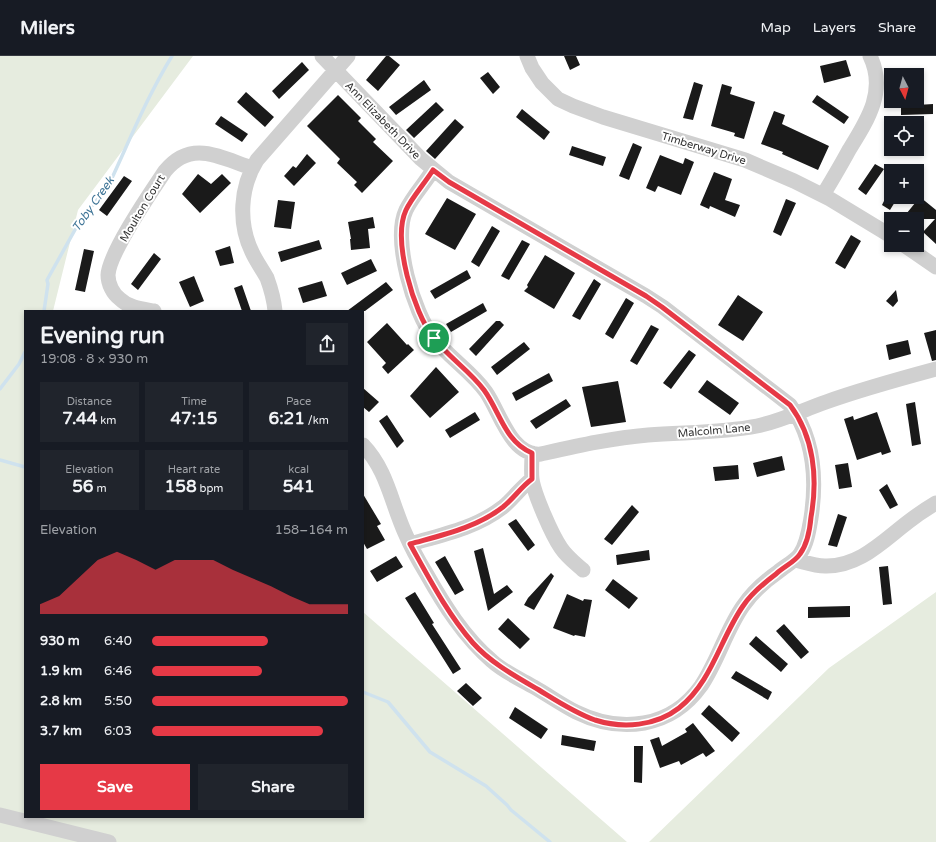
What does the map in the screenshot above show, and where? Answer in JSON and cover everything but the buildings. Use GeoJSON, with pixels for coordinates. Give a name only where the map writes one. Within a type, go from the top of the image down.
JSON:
{"type":"FeatureCollection","features":[{"type":"Feature","properties":{"kind":"street","name":"Ann Elizabeth Drive"},"geometry":{"type":"LineString","coordinates":[[322,56],[433,170],[455,185],[646,296],[790,405],[802,425],[811,452],[814,474],[814,489],[810,527],[806,542],[800,554],[759,588],[743,605],[710,670],[700,686],[688,700],[664,717],[644,724],[624,725],[595,720],[577,712],[502,669],[474,644],[461,628],[437,592],[410,544],[381,470],[376,460],[364,446]]}},
{"type":"Feature","properties":{"kind":"street"},"geometry":{"type":"LineString","coordinates":[[275,310],[274,299],[267,279],[245,234],[242,216],[243,198],[252,168],[257,160],[348,56]]}},
{"type":"Feature","properties":{"kind":"street","name":"Timberway Drive"},"geometry":{"type":"LineString","coordinates":[[526,56],[542,83],[558,99],[603,117],[745,160],[823,195],[884,232]]}},
{"type":"Feature","properties":{"kind":"street"},"geometry":{"type":"LineString","coordinates":[[823,195],[869,117],[876,93],[875,76],[870,56]]}},
{"type":"Feature","properties":{"kind":"street","name":"Moulton Court"},"geometry":{"type":"LineString","coordinates":[[149,310],[134,307],[119,299],[111,289],[108,275],[110,265],[119,246],[165,171],[172,162],[182,156],[193,153],[210,154],[252,168]]}},
{"type":"Feature","properties":{"kind":"street"},"geometry":{"type":"LineString","coordinates":[[433,170],[406,210],[401,235],[404,262],[414,299],[427,329],[447,353],[476,379],[487,394],[515,443],[523,450],[532,453],[532,479],[539,502],[561,548],[583,570]]}},
{"type":"Feature","properties":{"kind":"street"},"geometry":{"type":"LineString","coordinates":[[914,252],[936,267]]}},
{"type":"Feature","properties":{"kind":"street","name":"Malcolm Lane"},"geometry":{"type":"LineString","coordinates":[[532,453],[541,454],[612,439],[730,431],[779,421],[863,389],[936,369]]}},
{"type":"Feature","properties":{"kind":"street"},"geometry":{"type":"LineString","coordinates":[[410,544],[458,531],[487,519],[504,506],[525,484],[532,479]]}},
{"type":"Feature","properties":{"kind":"street"},"geometry":{"type":"LineString","coordinates":[[794,560],[814,565],[830,566],[846,563],[862,557],[936,503]]}},
{"type":"Feature","properties":{"kind":"street"},"geometry":{"type":"LineString","coordinates":[[0,815],[109,842]]}},
{"type":"Feature","properties":{"kind":"shaded area"},"geometry":{"type":"Polygon","coordinates":[[[0,56],[193,56],[78,210],[53,310],[24,310],[24,818],[364,818],[364,613],[627,842],[0,842],[0,56]]]}},
{"type":"Feature","properties":{"kind":"shaded area"},"geometry":{"type":"Polygon","coordinates":[[[936,592],[936,842],[649,842],[829,668],[936,592]]]}},
{"type":"Feature","properties":{"kind":"waterway","name":"Toby Creek"},"geometry":{"type":"LineString","coordinates":[[44,310],[48,284],[47,280],[81,219],[107,188],[147,101],[172,56]]}},
{"type":"Feature","properties":{"kind":"waterway","name":"Toby Creek"},"geometry":{"type":"LineString","coordinates":[[0,389],[19,364],[24,354]]}},
{"type":"Feature","properties":{"kind":"waterway"},"geometry":{"type":"LineString","coordinates":[[0,460],[24,467]]}},
{"type":"Feature","properties":{"kind":"waterway"},"geometry":{"type":"LineString","coordinates":[[364,692],[388,702],[430,752],[486,786],[511,810],[550,842]]}},
{"type":"Feature","properties":{"kind":"route"},"geometry":{"type":"LineString","coordinates":[[433,170],[449,182],[479,200],[646,296],[679,319],[790,405],[799,418],[811,452],[814,474],[814,502],[806,542],[800,554],[794,560],[753,594],[743,605],[710,670],[700,686],[688,700],[664,717],[648,723],[624,725],[595,720],[577,712],[502,669],[492,661],[474,644],[461,628],[437,592],[410,544],[458,531],[487,519],[512,499],[525,484],[532,479],[532,453],[523,450],[515,443],[487,394],[476,379],[447,353],[434,338],[427,329],[414,299],[404,262],[401,235],[403,218],[406,210],[433,170]]}}]}
